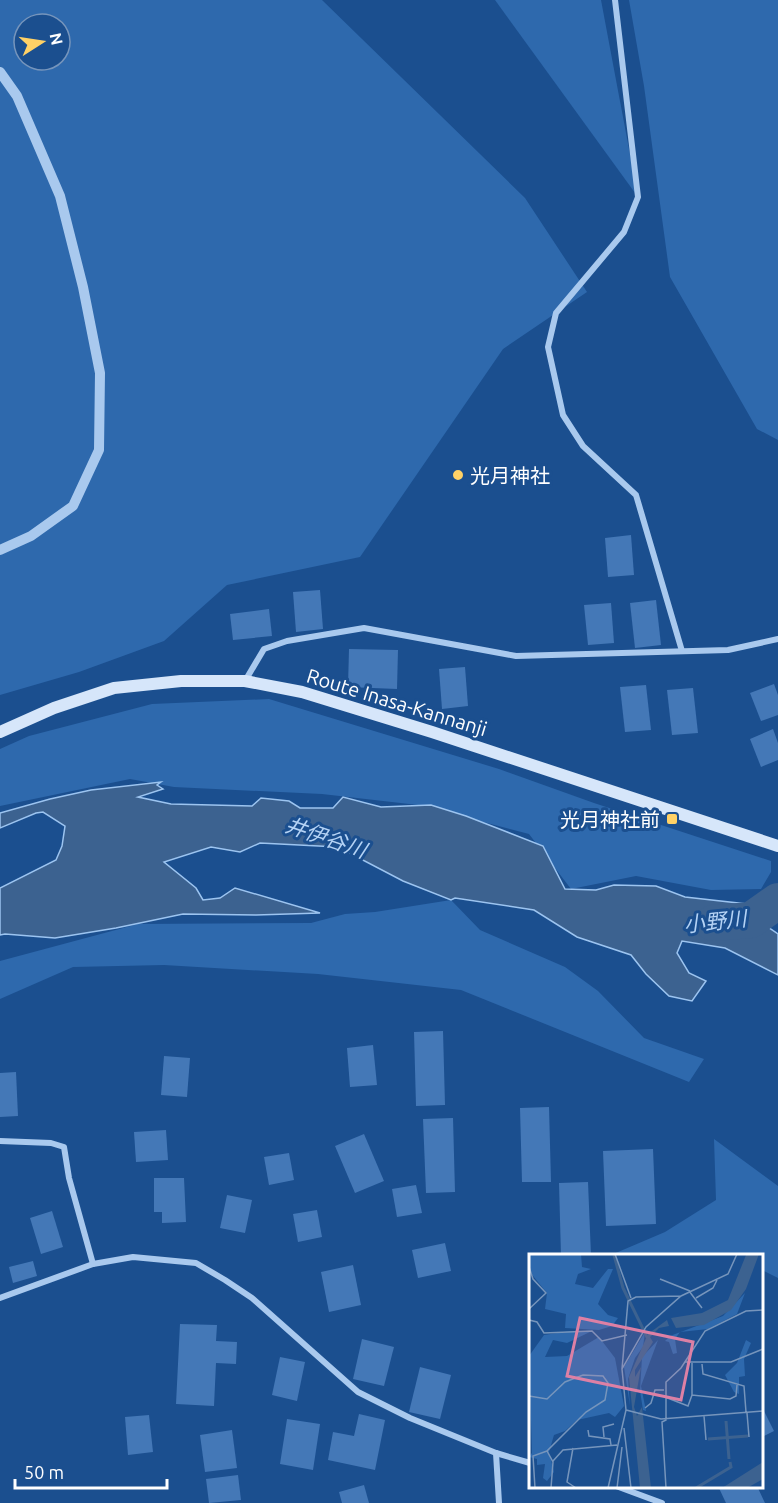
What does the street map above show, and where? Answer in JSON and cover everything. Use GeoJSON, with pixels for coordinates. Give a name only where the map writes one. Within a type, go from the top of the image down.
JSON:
{"type":"FeatureCollection","features":[{"type":"Feature","properties":{"kind":"main road","name":"Route Inasa-Kannanji"},"geometry":{"type":"LineString","coordinates":[[0,732],[54,708],[114,688],[181,681],[245,681],[302,692],[432,732],[778,846]]}},
{"type":"Feature","properties":{"kind":"street"},"geometry":{"type":"LineString","coordinates":[[615,0],[638,197],[624,232],[556,313],[548,347],[564,415],[583,446],[636,495],[682,651]]}},
{"type":"Feature","properties":{"kind":"street"},"geometry":{"type":"LineString","coordinates":[[0,72],[16,96],[60,196],[100,374],[99,450],[73,506],[31,536],[0,550]]}},
{"type":"Feature","properties":{"kind":"street"},"geometry":{"type":"LineString","coordinates":[[245,681],[264,650],[287,641],[364,628],[516,656],[728,650],[778,639]]}},
{"type":"Feature","properties":{"kind":"street"},"geometry":{"type":"LineString","coordinates":[[0,1141],[51,1143],[64,1147],[69,1178],[93,1264]]}},
{"type":"Feature","properties":{"kind":"street"},"geometry":{"type":"LineString","coordinates":[[0,1298],[93,1264],[133,1257],[196,1263],[252,1298],[358,1392],[410,1418],[496,1453],[529,1462]]}},
{"type":"Feature","properties":{"kind":"street"},"geometry":{"type":"LineString","coordinates":[[496,1453],[499,1503]]}},
{"type":"Feature","properties":{"kind":"street"},"geometry":{"type":"LineString","coordinates":[[621,1488],[662,1503]]}},
{"type":"Feature","properties":{"kind":"shaded area"},"geometry":{"type":"Polygon","coordinates":[[[0,0],[322,0],[525,198],[587,292],[503,349],[360,557],[227,585],[164,641],[79,672],[0,695],[0,0]]]}},
{"type":"Feature","properties":{"kind":"shaded area"},"geometry":{"type":"Polygon","coordinates":[[[495,0],[601,0],[638,197],[495,0]]]}},
{"type":"Feature","properties":{"kind":"shaded area"},"geometry":{"type":"Polygon","coordinates":[[[629,0],[778,0],[778,440],[757,429],[670,277],[644,86],[629,0]]]}},
{"type":"Feature","properties":{"kind":"shaded area"},"geometry":{"type":"Polygon","coordinates":[[[269,699],[499,769],[771,861],[771,872],[761,889],[711,890],[636,876],[571,889],[529,834],[418,805],[322,794],[174,787],[130,779],[0,806],[0,749],[29,736],[152,704],[269,699]]]}},
{"type":"Feature","properties":{"kind":"shaded area"},"geometry":{"type":"Polygon","coordinates":[[[451,900],[480,930],[565,967],[598,991],[644,1038],[704,1059],[689,1082],[461,990],[318,974],[164,965],[73,967],[0,999],[0,961],[138,924],[311,923],[345,914],[375,912],[451,900]]]}},
{"type":"Feature","properties":{"kind":"shaded area"},"geometry":{"type":"Polygon","coordinates":[[[714,1139],[778,1186],[778,1278],[763,1270],[763,1254],[613,1254],[665,1232],[716,1200],[714,1139]]]}},
{"type":"Feature","properties":{"kind":"water","name":"井伊谷川"},"geometry":{"type":"Polygon","coordinates":[[[161,782],[157,785],[163,789],[138,797],[171,804],[252,806],[261,798],[289,801],[300,808],[333,808],[343,797],[381,807],[431,805],[543,846],[565,889],[596,890],[614,885],[656,886],[685,897],[756,905],[762,923],[778,934],[778,975],[725,948],[682,941],[677,953],[689,973],[706,981],[692,1001],[669,996],[646,974],[631,955],[577,937],[534,910],[455,898],[451,900],[403,881],[338,847],[260,843],[240,852],[211,847],[164,862],[196,888],[203,900],[220,898],[235,888],[320,913],[183,914],[55,938],[0,935],[0,888],[56,860],[62,846],[65,826],[43,812],[0,828],[0,813],[91,790],[161,782]]]}},
{"type":"Feature","properties":{"kind":"building"},"geometry":{"type":"Polygon","coordinates":[[[631,535],[634,575],[608,577],[605,538],[631,535]]]}},
{"type":"Feature","properties":{"kind":"building"},"geometry":{"type":"Polygon","coordinates":[[[320,590],[323,629],[296,632],[293,592],[320,590]]]}},
{"type":"Feature","properties":{"kind":"building"},"geometry":{"type":"Polygon","coordinates":[[[656,600],[661,645],[635,648],[630,603],[656,600]]]}},
{"type":"Feature","properties":{"kind":"building"},"geometry":{"type":"Polygon","coordinates":[[[611,603],[614,643],[588,645],[584,605],[611,603]]]}},
{"type":"Feature","properties":{"kind":"building"},"geometry":{"type":"Polygon","coordinates":[[[269,609],[272,636],[233,640],[230,614],[269,609]]]}},
{"type":"Feature","properties":{"kind":"building"},"geometry":{"type":"Polygon","coordinates":[[[349,649],[398,650],[397,689],[348,687],[349,649]]]}},
{"type":"Feature","properties":{"kind":"building"},"geometry":{"type":"Polygon","coordinates":[[[465,667],[468,706],[442,709],[439,669],[465,667]]]}},
{"type":"Feature","properties":{"kind":"building"},"geometry":{"type":"Polygon","coordinates":[[[774,684],[778,695],[778,715],[761,721],[750,693],[774,684]]]}},
{"type":"Feature","properties":{"kind":"building"},"geometry":{"type":"Polygon","coordinates":[[[646,685],[651,730],[625,732],[620,687],[646,685]]]}},
{"type":"Feature","properties":{"kind":"building"},"geometry":{"type":"Polygon","coordinates":[[[693,688],[698,733],[672,735],[667,690],[693,688]]]}},
{"type":"Feature","properties":{"kind":"building"},"geometry":{"type":"Polygon","coordinates":[[[773,729],[778,743],[778,760],[761,767],[750,739],[773,729]]]}},
{"type":"Feature","properties":{"kind":"building"},"geometry":{"type":"Polygon","coordinates":[[[443,1031],[445,1105],[416,1106],[414,1032],[443,1031]]]}},
{"type":"Feature","properties":{"kind":"building"},"geometry":{"type":"Polygon","coordinates":[[[373,1045],[377,1085],[350,1087],[347,1048],[373,1045]]]}},
{"type":"Feature","properties":{"kind":"building"},"geometry":{"type":"Polygon","coordinates":[[[164,1056],[190,1058],[187,1097],[161,1095],[164,1056]]]}},
{"type":"Feature","properties":{"kind":"building"},"geometry":{"type":"Polygon","coordinates":[[[16,1072],[18,1116],[0,1117],[0,1073],[16,1072]]]}},
{"type":"Feature","properties":{"kind":"building"},"geometry":{"type":"Polygon","coordinates":[[[549,1107],[551,1182],[522,1182],[520,1108],[549,1107]]]}},
{"type":"Feature","properties":{"kind":"building"},"geometry":{"type":"Polygon","coordinates":[[[453,1118],[455,1192],[426,1193],[423,1119],[453,1118]]]}},
{"type":"Feature","properties":{"kind":"building"},"geometry":{"type":"Polygon","coordinates":[[[166,1130],[168,1160],[136,1162],[134,1132],[166,1130]]]}},
{"type":"Feature","properties":{"kind":"building"},"geometry":{"type":"Polygon","coordinates":[[[364,1134],[384,1181],[355,1193],[335,1146],[364,1134]]]}},
{"type":"Feature","properties":{"kind":"building"},"geometry":{"type":"Polygon","coordinates":[[[653,1149],[656,1224],[606,1226],[603,1151],[653,1149]]]}},
{"type":"Feature","properties":{"kind":"building"},"geometry":{"type":"Polygon","coordinates":[[[289,1153],[294,1180],[269,1185],[264,1157],[289,1153]]]}},
{"type":"Feature","properties":{"kind":"building"},"geometry":{"type":"Polygon","coordinates":[[[154,1178],[184,1178],[186,1222],[162,1223],[162,1212],[154,1212],[154,1178]]]}},
{"type":"Feature","properties":{"kind":"building"},"geometry":{"type":"Polygon","coordinates":[[[588,1182],[591,1254],[561,1254],[559,1183],[588,1182]]]}},
{"type":"Feature","properties":{"kind":"building"},"geometry":{"type":"Polygon","coordinates":[[[416,1185],[422,1213],[397,1217],[392,1189],[416,1185]]]}},
{"type":"Feature","properties":{"kind":"building"},"geometry":{"type":"Polygon","coordinates":[[[227,1195],[252,1200],[245,1233],[220,1228],[227,1195]]]}},
{"type":"Feature","properties":{"kind":"building"},"geometry":{"type":"Polygon","coordinates":[[[317,1210],[322,1237],[298,1242],[293,1214],[317,1210]]]}},
{"type":"Feature","properties":{"kind":"building"},"geometry":{"type":"Polygon","coordinates":[[[52,1211],[63,1247],[41,1254],[30,1218],[52,1211]]]}},
{"type":"Feature","properties":{"kind":"building"},"geometry":{"type":"Polygon","coordinates":[[[445,1243],[451,1271],[418,1278],[412,1250],[445,1243]]]}},
{"type":"Feature","properties":{"kind":"building"},"geometry":{"type":"Polygon","coordinates":[[[33,1261],[37,1276],[13,1283],[9,1267],[33,1261]]]}},
{"type":"Feature","properties":{"kind":"building"},"geometry":{"type":"Polygon","coordinates":[[[353,1265],[361,1305],[329,1312],[321,1272],[353,1265]]]}},
{"type":"Feature","properties":{"kind":"building"},"geometry":{"type":"Polygon","coordinates":[[[180,1324],[217,1325],[216,1341],[237,1342],[236,1364],[216,1363],[214,1406],[176,1404],[180,1324]]]}},
{"type":"Feature","properties":{"kind":"building"},"geometry":{"type":"Polygon","coordinates":[[[362,1339],[394,1347],[384,1386],[353,1379],[362,1339]]]}},
{"type":"Feature","properties":{"kind":"building"},"geometry":{"type":"Polygon","coordinates":[[[280,1357],[305,1362],[297,1401],[272,1395],[280,1357]]]}},
{"type":"Feature","properties":{"kind":"building"},"geometry":{"type":"Polygon","coordinates":[[[420,1367],[451,1375],[440,1419],[409,1412],[420,1367]]]}},
{"type":"Feature","properties":{"kind":"building"},"geometry":{"type":"Polygon","coordinates":[[[763,1409],[774,1431],[763,1436],[763,1409]]]}},
{"type":"Feature","properties":{"kind":"building"},"geometry":{"type":"Polygon","coordinates":[[[359,1414],[385,1420],[375,1470],[328,1460],[333,1432],[354,1436],[359,1414]]]}},
{"type":"Feature","properties":{"kind":"building"},"geometry":{"type":"Polygon","coordinates":[[[149,1415],[153,1452],[128,1455],[125,1417],[149,1415]]]}},
{"type":"Feature","properties":{"kind":"building"},"geometry":{"type":"Polygon","coordinates":[[[287,1419],[320,1424],[313,1470],[280,1464],[287,1419]]]}},
{"type":"Feature","properties":{"kind":"building"},"geometry":{"type":"Polygon","coordinates":[[[232,1430],[237,1468],[205,1472],[200,1435],[232,1430]]]}},
{"type":"Feature","properties":{"kind":"building"},"geometry":{"type":"Polygon","coordinates":[[[238,1475],[241,1500],[209,1503],[206,1479],[238,1475]]]}},
{"type":"Feature","properties":{"kind":"building"},"geometry":{"type":"Polygon","coordinates":[[[364,1485],[369,1503],[342,1503],[339,1492],[364,1485]]]}},
{"type":"Feature","properties":{"kind":"building"},"geometry":{"type":"Polygon","coordinates":[[[719,1488],[758,1488],[765,1503],[726,1503],[719,1488]]]}},
{"type":"Feature","properties":{"kind":"waterway","name":"小野川"},"geometry":{"type":"LineString","coordinates":[[713,923],[751,920],[778,901]]}},
{"type":"Feature","properties":{"kind":"place","name":"光月神社"},"geometry":{"type":"Point","coordinates":[458,475]}},
{"type":"Feature","properties":{"kind":"place","name":"光月神社前"},"geometry":{"type":"Point","coordinates":[672,819]}}]}
